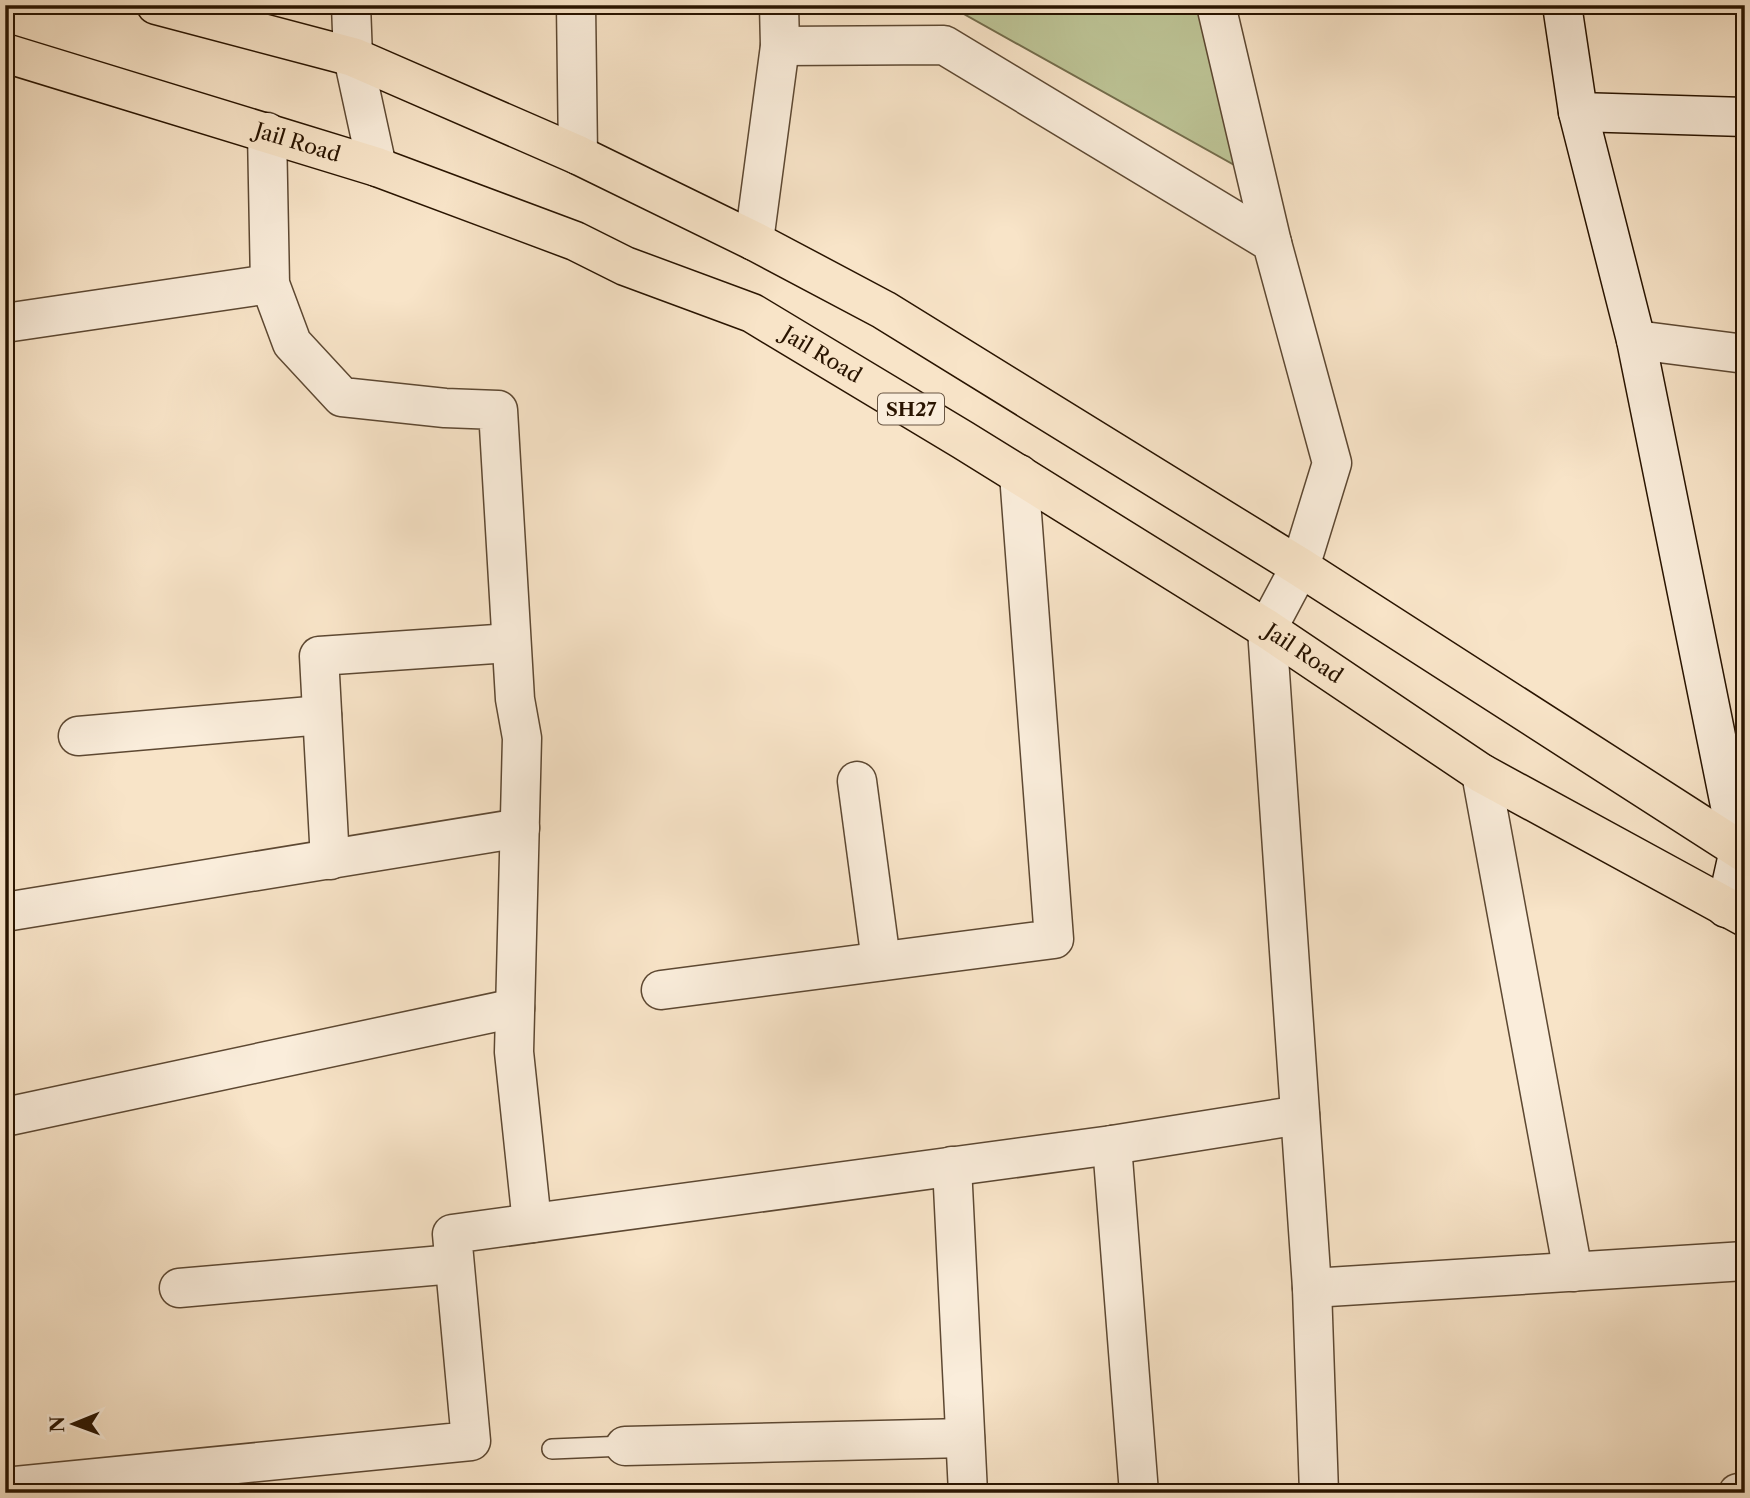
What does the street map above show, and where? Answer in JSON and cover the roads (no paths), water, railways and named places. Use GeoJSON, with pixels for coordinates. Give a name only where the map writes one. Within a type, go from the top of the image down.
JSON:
{"type":"FeatureCollection","features":[{"type":"Feature","properties":{"kind":"main road"},"geometry":{"type":"LineString","coordinates":[[156,5],[353,57],[578,155],[754,240],[884,310],[1300,567],[1742,851]]}},
{"type":"Feature","properties":{"kind":"main road","name":"Jail Road"},"geometry":{"type":"LineString","coordinates":[[5,53],[377,167],[575,241],[625,266],[752,313],[1019,474],[1268,629],[1481,773],[1735,913]]}},
{"type":"Feature","properties":{"kind":"street"},"geometry":{"type":"LineString","coordinates":[[351,5],[353,57],[377,167]]}},
{"type":"Feature","properties":{"kind":"street"},"geometry":{"type":"LineString","coordinates":[[576,5],[578,155]]}},
{"type":"Feature","properties":{"kind":"street"},"geometry":{"type":"LineString","coordinates":[[754,240],[780,46],[779,5]]}},
{"type":"Feature","properties":{"kind":"street"},"geometry":{"type":"LineString","coordinates":[[1216,5],[1272,243],[1332,463],[1300,567],[1268,629],[1312,1288],[1319,1493]]}},
{"type":"Feature","properties":{"kind":"street"},"geometry":{"type":"LineString","coordinates":[[1562,5],[1578,112],[1636,340],[1742,851],[1735,913]]}},
{"type":"Feature","properties":{"kind":"street"},"geometry":{"type":"LineString","coordinates":[[780,46],[944,45],[1272,243]]}},
{"type":"Feature","properties":{"kind":"street"},"geometry":{"type":"LineString","coordinates":[[1578,112],[1745,117]]}},
{"type":"Feature","properties":{"kind":"street"},"geometry":{"type":"LineString","coordinates":[[267,132],[270,284],[292,343],[342,397],[445,408],[498,410],[515,699],[522,738],[514,1052],[532,1223]]}},
{"type":"Feature","properties":{"kind":"street"},"geometry":{"type":"LineString","coordinates":[[5,323],[270,284]]}},
{"type":"Feature","properties":{"kind":"street"},"geometry":{"type":"LineString","coordinates":[[1636,340],[1745,354]]}},
{"type":"Feature","properties":{"kind":"street"},"geometry":{"type":"LineString","coordinates":[[661,990],[1054,939],[1019,474]]}},
{"type":"Feature","properties":{"kind":"street"},"geometry":{"type":"LineString","coordinates":[[330,860],[319,656],[511,643]]}},
{"type":"Feature","properties":{"kind":"street"},"geometry":{"type":"LineString","coordinates":[[78,736],[323,715]]}},
{"type":"Feature","properties":{"kind":"street"},"geometry":{"type":"LineString","coordinates":[[1481,773],[1573,1272]]}},
{"type":"Feature","properties":{"kind":"street"},"geometry":{"type":"LineString","coordinates":[[857,781],[881,961]]}},
{"type":"Feature","properties":{"kind":"street"},"geometry":{"type":"LineString","coordinates":[[5,912],[520,828]]}},
{"type":"Feature","properties":{"kind":"street"},"geometry":{"type":"LineString","coordinates":[[5,1117],[515,1008]]}},
{"type":"Feature","properties":{"kind":"street"},"geometry":{"type":"LineString","coordinates":[[5,1487],[471,1441],[452,1234],[1112,1145],[1300,1115]]}},
{"type":"Feature","properties":{"kind":"street"},"geometry":{"type":"LineString","coordinates":[[1112,1145],[1139,1493]]}},
{"type":"Feature","properties":{"kind":"street"},"geometry":{"type":"LineString","coordinates":[[952,1166],[968,1493]]}},
{"type":"Feature","properties":{"kind":"street"},"geometry":{"type":"LineString","coordinates":[[1312,1288],[1745,1261]]}},
{"type":"Feature","properties":{"kind":"street"},"geometry":{"type":"LineString","coordinates":[[179,1288],[454,1264]]}},
{"type":"Feature","properties":{"kind":"street"},"geometry":{"type":"LineString","coordinates":[[625,1446],[965,1438]]}},
{"type":"Feature","properties":{"kind":"street"},"geometry":{"type":"LineString","coordinates":[[1738,1493],[1745,1492]]}},
{"type":"Feature","properties":{"kind":"lane"},"geometry":{"type":"LineString","coordinates":[[551,1449],[625,1446]]}}]}
